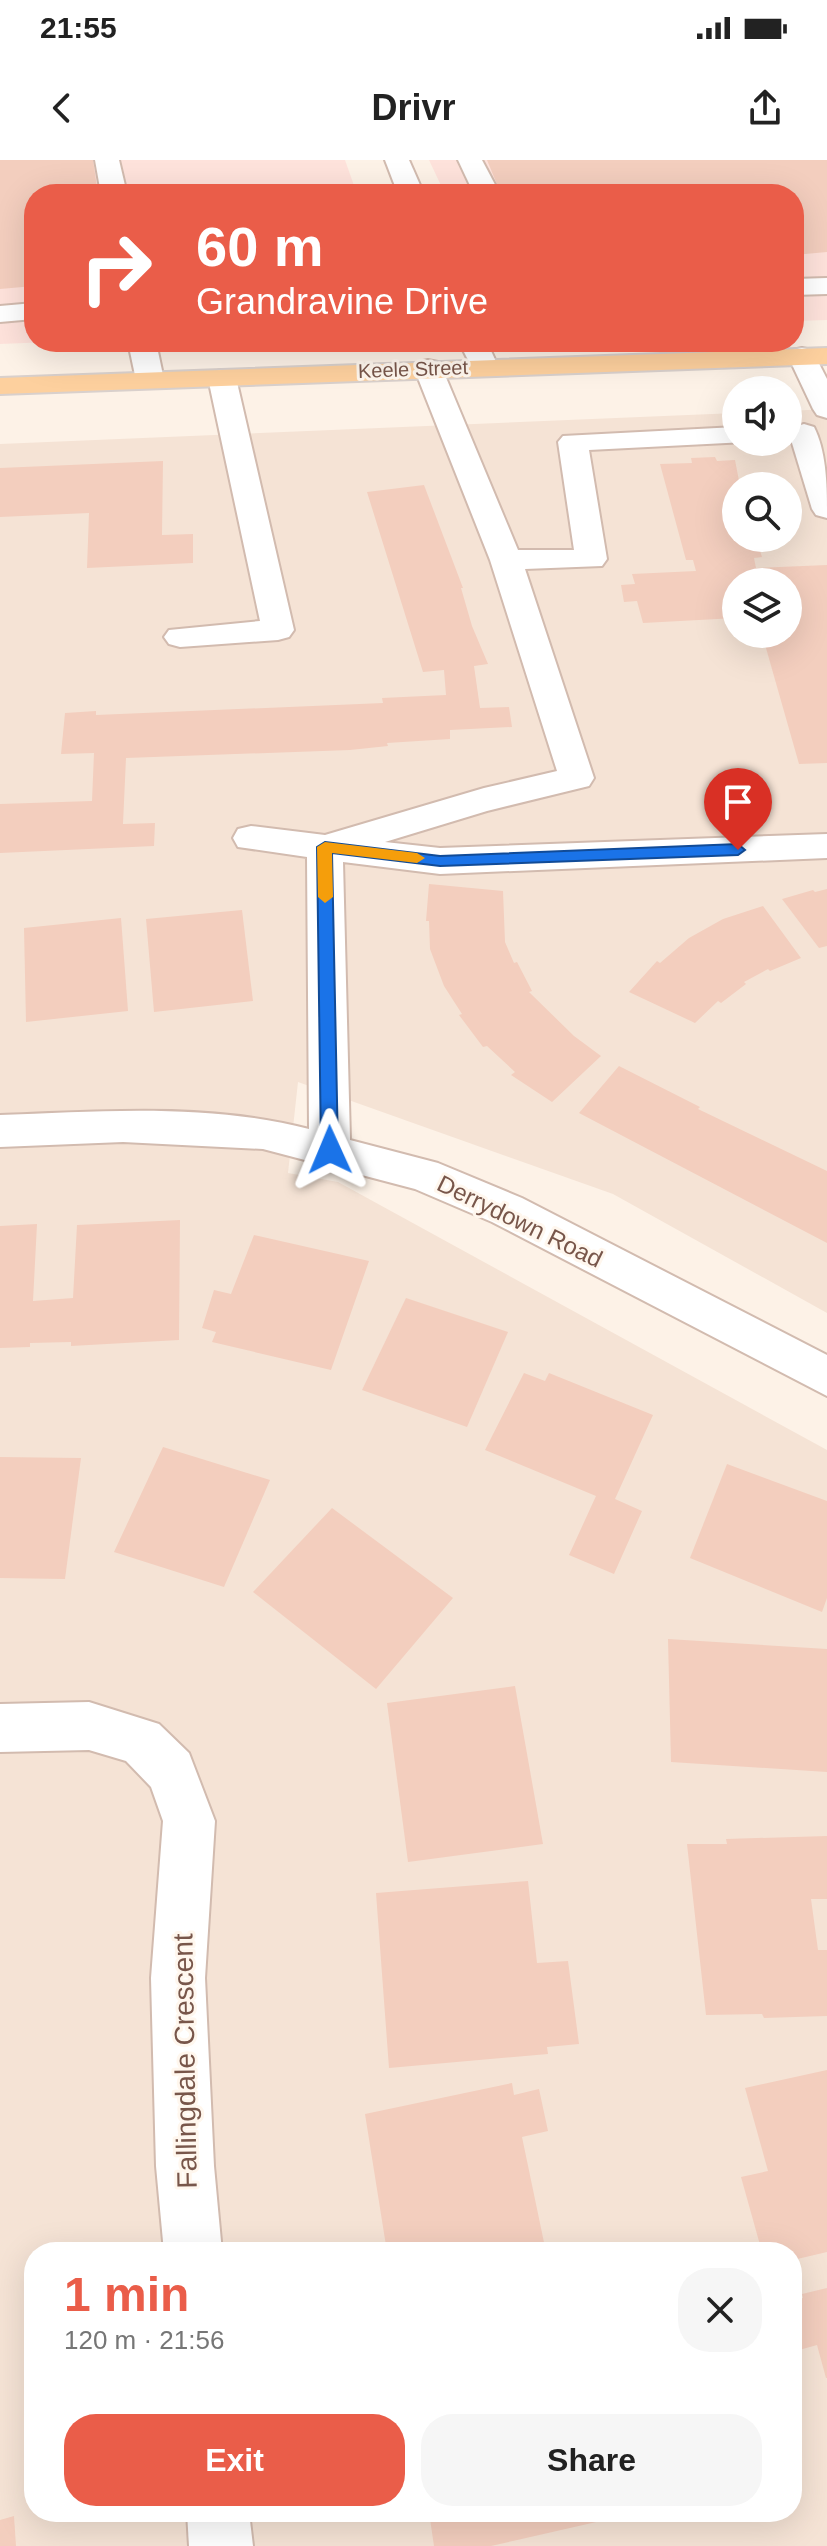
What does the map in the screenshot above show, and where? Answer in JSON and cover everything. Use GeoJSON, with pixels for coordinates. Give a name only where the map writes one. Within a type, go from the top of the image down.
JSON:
{"type":"FeatureCollection","features":[{"type":"Feature","properties":{"kind":"main road","name":"Keele Street"},"geometry":{"type":"LineString","coordinates":[[0,386],[428,368],[479,354],[798,353]]}},
{"type":"Feature","properties":{"kind":"street"},"geometry":{"type":"LineString","coordinates":[[107,160],[112,184]]}},
{"type":"Feature","properties":{"kind":"street"},"geometry":{"type":"LineString","coordinates":[[397,160],[407,184]]}},
{"type":"Feature","properties":{"kind":"street"},"geometry":{"type":"LineString","coordinates":[[470,160],[482,184]]}},
{"type":"Feature","properties":{"kind":"street"},"geometry":{"type":"LineString","coordinates":[[804,287],[827,286]]}},
{"type":"Feature","properties":{"kind":"street"},"geometry":{"type":"LineString","coordinates":[[0,314],[24,312]]}},
{"type":"Feature","properties":{"kind":"street"},"geometry":{"type":"LineString","coordinates":[[144,352],[150,380]]}},
{"type":"Feature","properties":{"kind":"street"},"geometry":{"type":"LineString","coordinates":[[798,353],[827,409]]}},
{"type":"Feature","properties":{"kind":"street"},"geometry":{"type":"LineString","coordinates":[[325,847],[484,800],[577,778],[506,560],[428,368]]}},
{"type":"Feature","properties":{"kind":"street"},"geometry":{"type":"LineString","coordinates":[[180,637],[278,630],[222,378]]}},
{"type":"Feature","properties":{"kind":"street"},"geometry":{"type":"LineString","coordinates":[[806,433],[827,509]]}},
{"type":"Feature","properties":{"kind":"street"},"geometry":{"type":"LineString","coordinates":[[506,560],[591,559],[573,442],[722,437]]}},
{"type":"Feature","properties":{"kind":"street"},"geometry":{"type":"LineString","coordinates":[[251,838],[440,861],[827,846]]}},
{"type":"Feature","properties":{"kind":"street"},"geometry":{"type":"LineString","coordinates":[[325,847],[330,1150]]}},
{"type":"Feature","properties":{"kind":"street","name":"Derrydown Road"},"geometry":{"type":"LineString","coordinates":[[0,1131],[123,1126],[263,1133],[423,1175],[507,1210],[827,1377]]}},
{"type":"Feature","properties":{"kind":"street","name":"Fallingdale Crescent"},"geometry":{"type":"LineString","coordinates":[[0,1728],[89,1726],[141,1741],[171,1771],[189,1821],[178,1978],[185,2166],[192,2242]]}},
{"type":"Feature","properties":{"kind":"street"},"geometry":{"type":"LineString","coordinates":[[219,2522],[221,2546]]}},
{"type":"Feature","properties":{"kind":"shaded area"},"geometry":{"type":"Polygon","coordinates":[[[0,160],[345,160],[353,184],[24,184],[24,343],[0,344],[0,160]]]}},
{"type":"Feature","properties":{"kind":"shaded area"},"geometry":{"type":"Polygon","coordinates":[[[429,160],[827,160],[827,320],[804,321],[804,184],[440,184],[429,160]]]}},
{"type":"Feature","properties":{"kind":"shaded area"},"geometry":{"type":"Polygon","coordinates":[[[827,409],[827,1313],[613,1194],[298,1082],[288,1173],[338,1182],[827,1450],[827,2546],[0,2546],[0,444],[722,414],[722,456],[802,456],[802,410],[827,409]]]}},
{"type":"Feature","properties":{"kind":"building"},"geometry":{"type":"Polygon","coordinates":[[[0,160],[93,160],[97,184],[24,184],[24,287],[0,289],[0,160]]]}},
{"type":"Feature","properties":{"kind":"building"},"geometry":{"type":"Polygon","coordinates":[[[487,160],[827,160],[827,252],[804,254],[804,184],[497,184],[487,160]]]}},
{"type":"Feature","properties":{"kind":"building"},"geometry":{"type":"Polygon","coordinates":[[[691,458],[735,460],[737,472],[722,472],[722,552],[760,552],[762,557],[754,558],[756,568],[722,568],[722,619],[643,623],[637,601],[624,602],[621,585],[635,584],[632,574],[696,571],[693,560],[686,560],[660,464],[692,463],[691,458]]]}},
{"type":"Feature","properties":{"kind":"building"},"geometry":{"type":"Polygon","coordinates":[[[163,461],[162,535],[193,534],[193,563],[87,568],[89,513],[0,517],[0,468],[163,461]]]}},
{"type":"Feature","properties":{"kind":"building"},"geometry":{"type":"Polygon","coordinates":[[[424,485],[488,664],[474,666],[480,708],[509,707],[512,727],[450,730],[450,739],[387,743],[388,746],[350,750],[126,758],[123,824],[155,823],[154,846],[0,853],[0,804],[92,801],[94,753],[61,754],[65,713],[96,711],[96,715],[383,703],[382,698],[446,695],[444,670],[423,672],[367,492],[424,485]]]}},
{"type":"Feature","properties":{"kind":"building"},"geometry":{"type":"Polygon","coordinates":[[[827,565],[827,763],[799,764],[766,648],[802,648],[802,568],[756,568],[827,565]]]}},
{"type":"Feature","properties":{"kind":"building"},"geometry":{"type":"Polygon","coordinates":[[[429,884],[503,891],[505,942],[532,991],[529,992],[574,1036],[601,1056],[552,1102],[511,1075],[515,1072],[487,1046],[483,1047],[459,1015],[462,1014],[444,986],[430,949],[429,921],[426,921],[429,884]]]}},
{"type":"Feature","properties":{"kind":"building"},"geometry":{"type":"Polygon","coordinates":[[[827,889],[827,946],[819,948],[782,899],[827,889]]]}},
{"type":"Feature","properties":{"kind":"building"},"geometry":{"type":"Polygon","coordinates":[[[763,906],[801,958],[770,971],[768,969],[744,982],[746,984],[721,1003],[718,1001],[695,1023],[629,992],[657,961],[660,963],[689,938],[723,919],[763,906]]]}},
{"type":"Feature","properties":{"kind":"building"},"geometry":{"type":"Polygon","coordinates":[[[242,910],[253,1001],[154,1012],[146,919],[242,910]]]}},
{"type":"Feature","properties":{"kind":"building"},"geometry":{"type":"Polygon","coordinates":[[[121,918],[128,1011],[26,1022],[24,928],[121,918]]]}},
{"type":"Feature","properties":{"kind":"building"},"geometry":{"type":"Polygon","coordinates":[[[619,1066],[700,1107],[698,1109],[827,1171],[827,1243],[579,1113],[619,1066]]]}},
{"type":"Feature","properties":{"kind":"building"},"geometry":{"type":"Polygon","coordinates":[[[180,1220],[179,1340],[71,1346],[71,1342],[30,1343],[30,1347],[0,1348],[0,1226],[37,1224],[33,1301],[73,1298],[77,1225],[180,1220]]]}},
{"type":"Feature","properties":{"kind":"building"},"geometry":{"type":"Polygon","coordinates":[[[254,1235],[369,1261],[331,1370],[212,1342],[216,1332],[202,1328],[214,1290],[231,1294],[254,1235]]]}},
{"type":"Feature","properties":{"kind":"building"},"geometry":{"type":"Polygon","coordinates":[[[406,1298],[508,1332],[467,1427],[362,1390],[406,1298]]]}},
{"type":"Feature","properties":{"kind":"building"},"geometry":{"type":"Polygon","coordinates":[[[524,1373],[545,1381],[549,1373],[653,1415],[615,1499],[642,1511],[614,1574],[569,1555],[596,1496],[485,1450],[524,1373]]]}},
{"type":"Feature","properties":{"kind":"building"},"geometry":{"type":"Polygon","coordinates":[[[163,1447],[270,1480],[224,1587],[114,1552],[163,1447]]]}},
{"type":"Feature","properties":{"kind":"building"},"geometry":{"type":"Polygon","coordinates":[[[0,1457],[81,1458],[65,1579],[0,1578],[0,1457]]]}},
{"type":"Feature","properties":{"kind":"building"},"geometry":{"type":"Polygon","coordinates":[[[727,1464],[827,1501],[827,1598],[822,1612],[690,1558],[727,1464]]]}},
{"type":"Feature","properties":{"kind":"building"},"geometry":{"type":"Polygon","coordinates":[[[332,1508],[453,1598],[376,1689],[253,1592],[332,1508]]]}},
{"type":"Feature","properties":{"kind":"building"},"geometry":{"type":"Polygon","coordinates":[[[668,1639],[827,1649],[827,1772],[671,1762],[668,1639]]]}},
{"type":"Feature","properties":{"kind":"building"},"geometry":{"type":"Polygon","coordinates":[[[515,1686],[543,1844],[408,1862],[387,1703],[515,1686]]]}},
{"type":"Feature","properties":{"kind":"building"},"geometry":{"type":"Polygon","coordinates":[[[827,1836],[827,1899],[811,1899],[818,1950],[827,1950],[827,2016],[764,2018],[762,2014],[706,2015],[687,1844],[727,1844],[726,1839],[827,1836]]]}},
{"type":"Feature","properties":{"kind":"building"},"geometry":{"type":"Polygon","coordinates":[[[528,1881],[537,1963],[568,1961],[579,2044],[547,2047],[548,2054],[389,2068],[376,1893],[528,1881]]]}},
{"type":"Feature","properties":{"kind":"building"},"geometry":{"type":"Polygon","coordinates":[[[827,2070],[827,2252],[802,2258],[802,2242],[759,2242],[741,2177],[768,2171],[745,2088],[827,2070]]]}},
{"type":"Feature","properties":{"kind":"building"},"geometry":{"type":"Polygon","coordinates":[[[512,2083],[514,2095],[539,2089],[548,2131],[522,2137],[544,2242],[385,2242],[365,2114],[512,2083]]]}},
{"type":"Feature","properties":{"kind":"building"},"geometry":{"type":"Polygon","coordinates":[[[827,2288],[827,2378],[817,2345],[802,2349],[802,2294],[827,2288]]]}},
{"type":"Feature","properties":{"kind":"building"},"geometry":{"type":"Polygon","coordinates":[[[14,2516],[16,2546],[0,2546],[0,2520],[14,2516]]]}},
{"type":"Feature","properties":{"kind":"building"},"geometry":{"type":"Polygon","coordinates":[[[430,2522],[596,2522],[491,2546],[434,2546],[430,2522]]]}},
{"type":"Feature","properties":{"kind":"slow traffic"},"geometry":{"type":"LineString","coordinates":[[325,897],[325,847],[417,858]]}},
{"type":"Feature","properties":{"kind":"route"},"geometry":{"type":"LineString","coordinates":[[330,1150],[325,847],[440,861],[738,850]]}}]}
